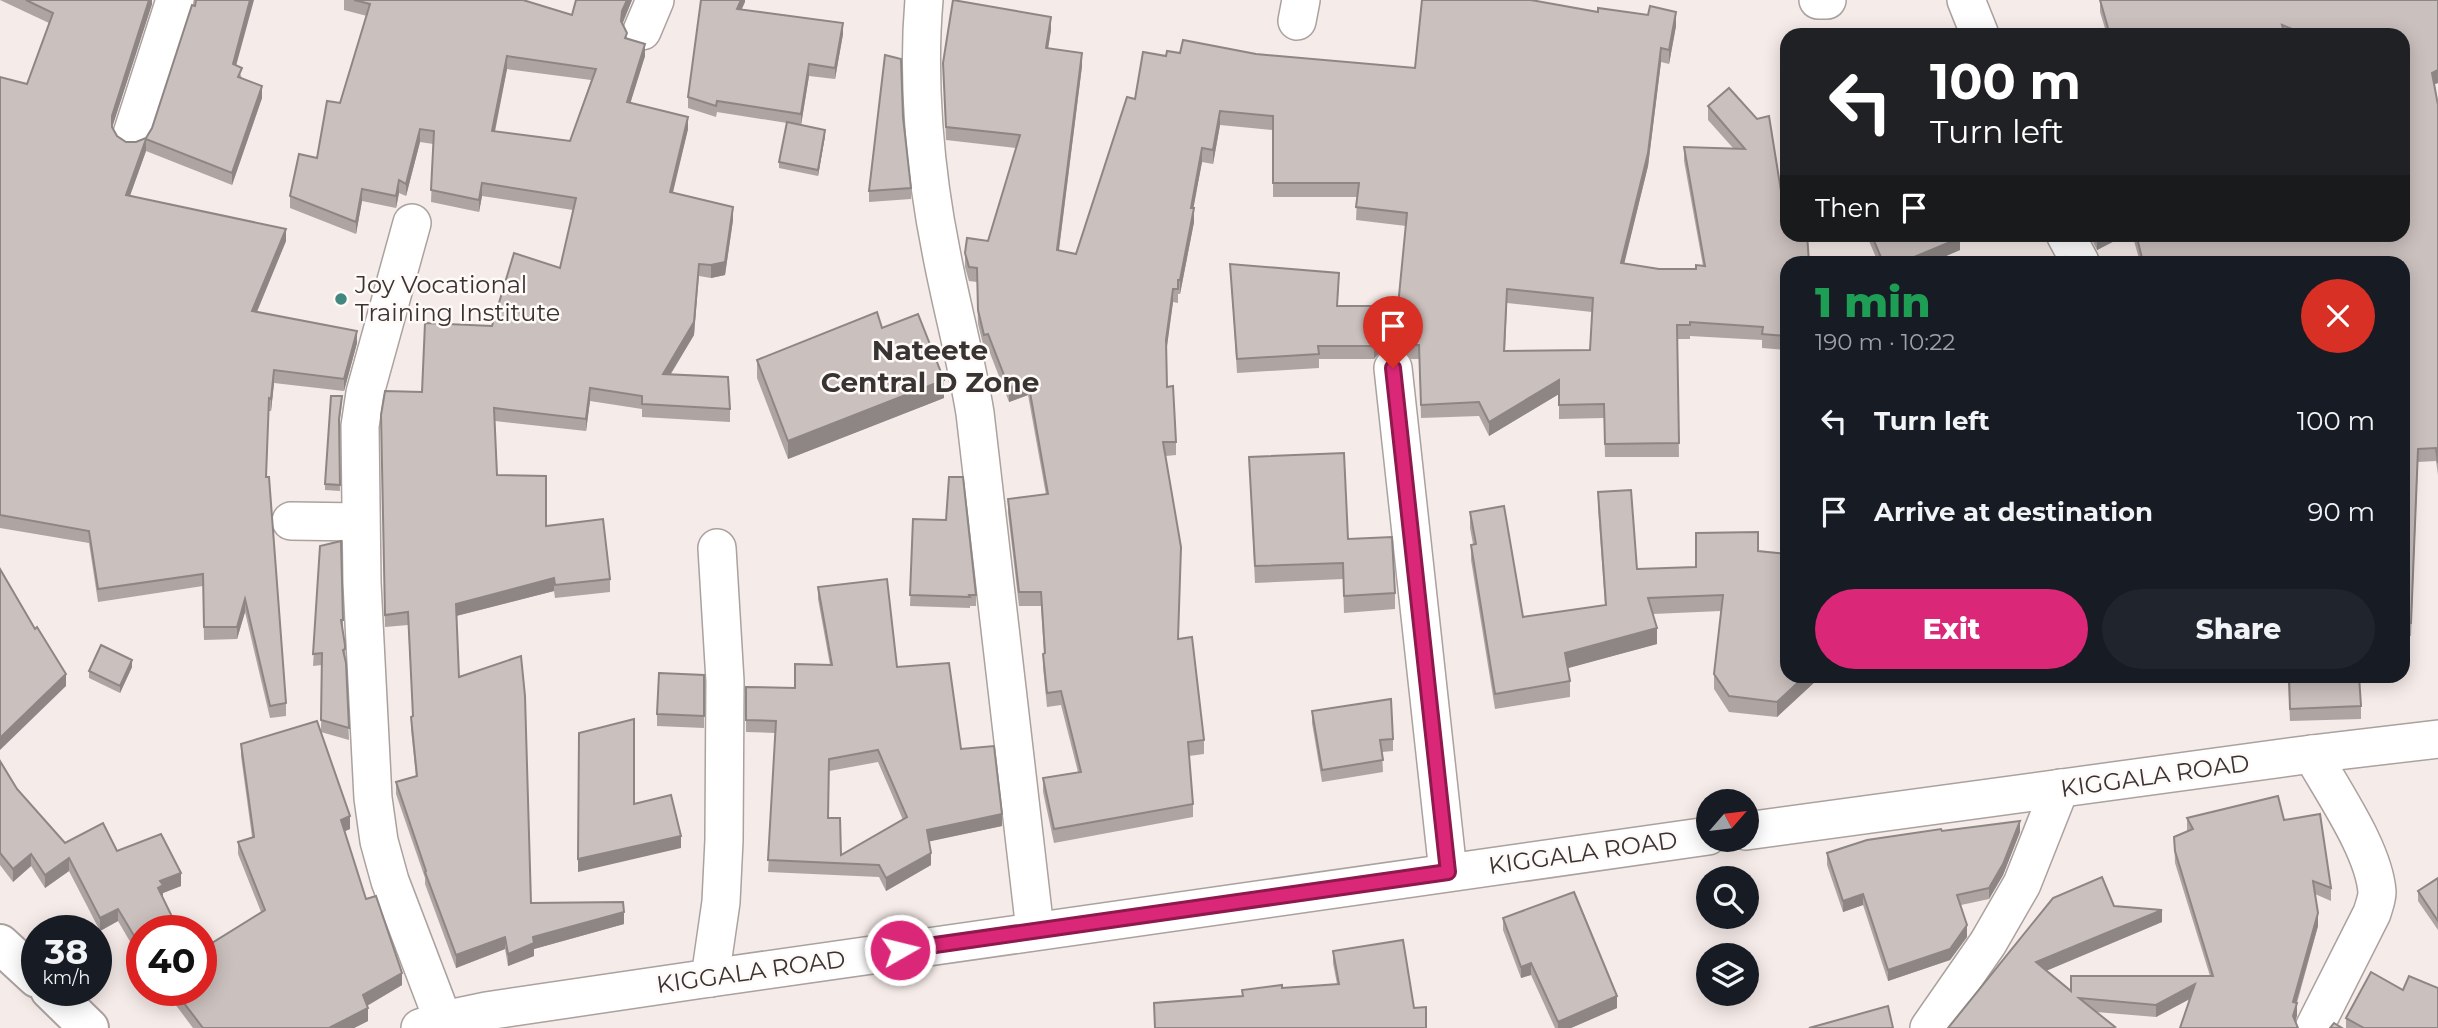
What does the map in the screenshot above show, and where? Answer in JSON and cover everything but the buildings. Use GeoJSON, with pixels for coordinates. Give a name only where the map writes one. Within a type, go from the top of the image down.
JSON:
{"type":"FeatureCollection","features":[{"type":"Feature","properties":{"kind":"main road"},"geometry":{"type":"LineString","coordinates":[[0,944],[21,963]]}},
{"type":"Feature","properties":{"kind":"main road"},"geometry":{"type":"LineString","coordinates":[[66,1006],[89,1028]]}},
{"type":"Feature","properties":{"kind":"street"},"geometry":{"type":"LineString","coordinates":[[132,134],[175,0]]}},
{"type":"Feature","properties":{"kind":"street"},"geometry":{"type":"LineString","coordinates":[[924,0],[922,79],[931,197],[975,413],[1035,930]]}},
{"type":"Feature","properties":{"kind":"street"},"geometry":{"type":"LineString","coordinates":[[1818,0],[1827,0]]}},
{"type":"Feature","properties":{"kind":"street"},"geometry":{"type":"LineString","coordinates":[[1966,0],[1977,28]]}},
{"type":"Feature","properties":{"kind":"street"},"geometry":{"type":"LineString","coordinates":[[412,223],[365,393],[360,426],[360,522],[373,798],[379,841],[431,1024]]}},
{"type":"Feature","properties":{"kind":"street"},"geometry":{"type":"LineString","coordinates":[[1393,368],[1448,872]]}},
{"type":"Feature","properties":{"kind":"street"},"geometry":{"type":"LineString","coordinates":[[291,521],[360,522]]}},
{"type":"Feature","properties":{"kind":"street"},"geometry":{"type":"LineString","coordinates":[[709,978],[721,902],[724,840],[725,681],[718,548]]}},
{"type":"Feature","properties":{"kind":"street","name":"KIGGALA ROAD"},"geometry":{"type":"LineString","coordinates":[[1759,829],[2438,739]]}},
{"type":"Feature","properties":{"kind":"street"},"geometry":{"type":"LineString","coordinates":[[2312,754],[2363,846],[2372,868],[2377,894],[2372,913],[2314,1028]]}},
{"type":"Feature","properties":{"kind":"street"},"geometry":{"type":"LineString","coordinates":[[1929,1028],[1988,943],[2022,884],[2060,788]]}},
{"type":"Feature","properties":{"kind":"street","name":"KIGGALA ROAD"},"geometry":{"type":"LineString","coordinates":[[431,1024],[486,1011],[709,978],[1696,838]]}},
{"type":"Feature","properties":{"kind":"place","name":"Joy Vocational Training Institute"},"geometry":{"type":"Point","coordinates":[341,299]}},
{"type":"Feature","properties":{"kind":"district","name":"Nateete Central D Zone"},"geometry":{"type":"Point","coordinates":[930,366]}},
{"type":"Feature","properties":{"kind":"route"},"geometry":{"type":"LineString","coordinates":[[900,950],[1448,872],[1393,368]]}}]}
